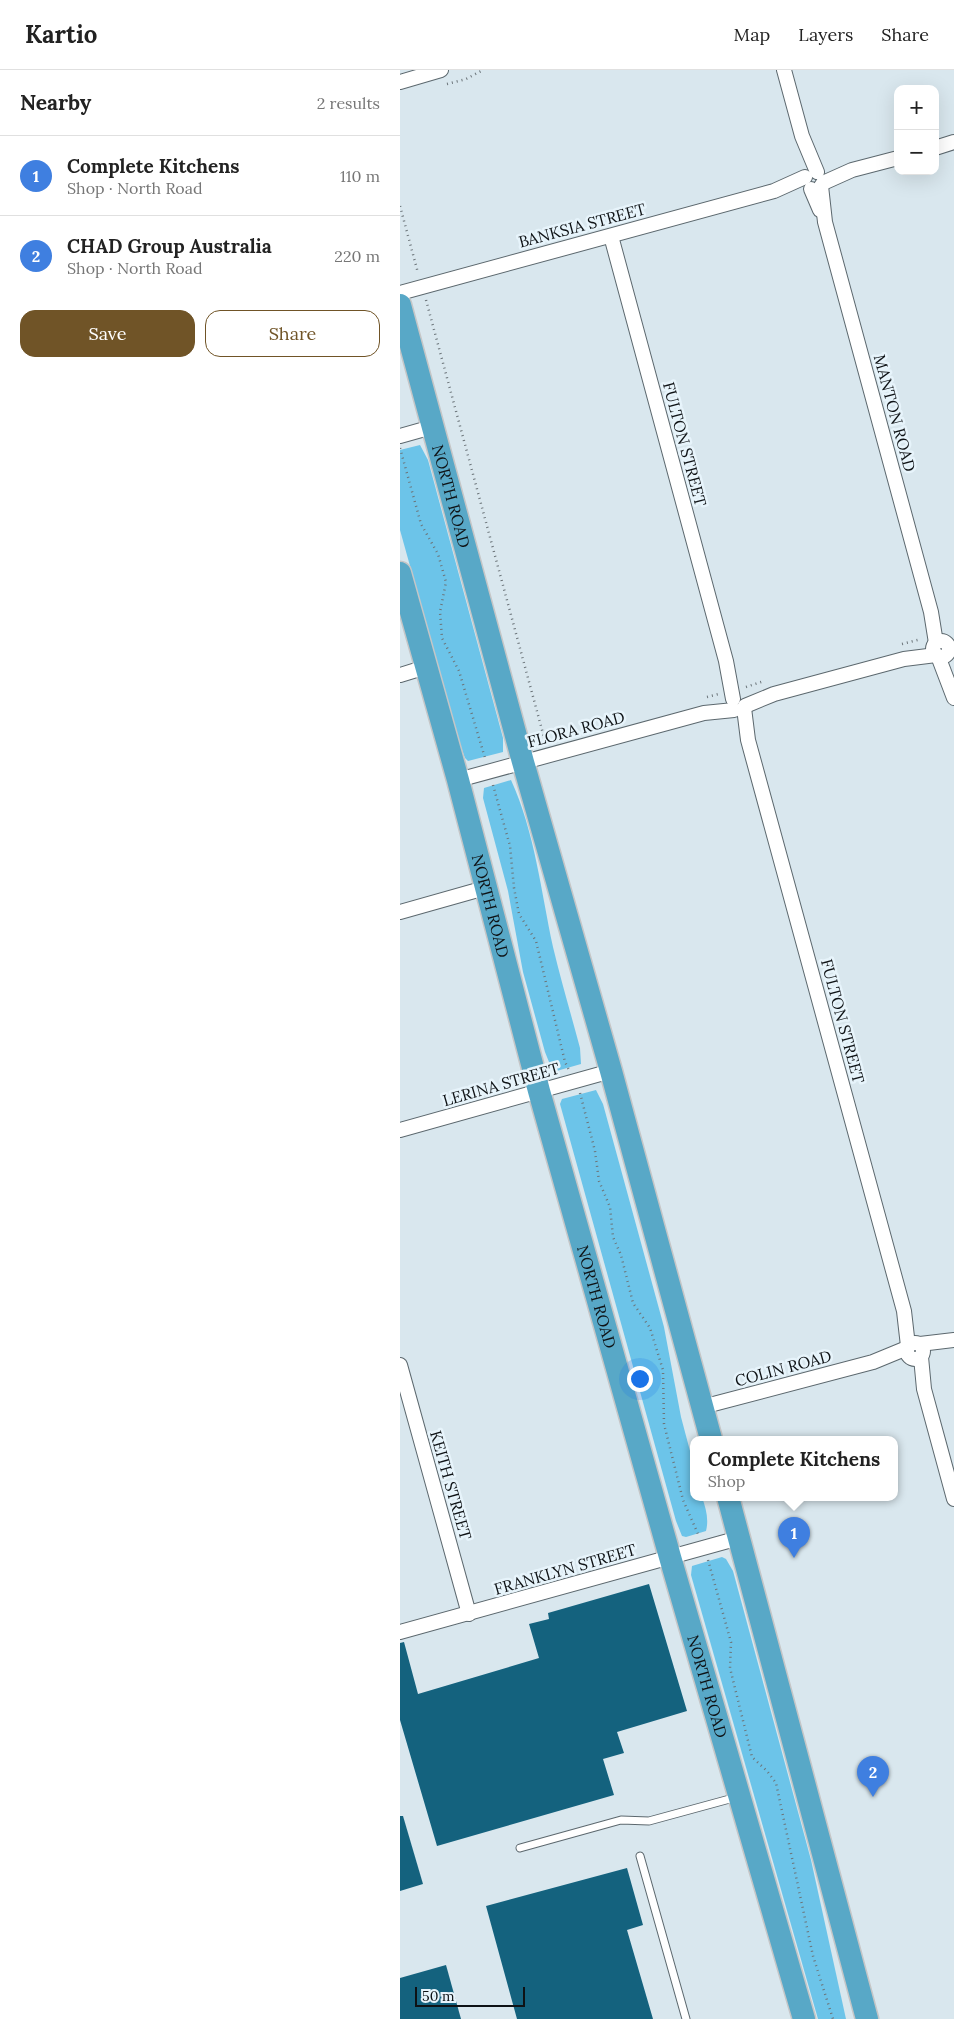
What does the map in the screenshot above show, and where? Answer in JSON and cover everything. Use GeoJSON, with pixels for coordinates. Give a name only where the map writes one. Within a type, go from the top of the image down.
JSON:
{"type":"FeatureCollection","features":[{"type":"Feature","properties":{"kind":"highway","name":"NORTH ROAD"},"geometry":{"type":"LineString","coordinates":[[400,305],[710,1436]]}},
{"type":"Feature","properties":{"kind":"highway","name":"NORTH ROAD"},"geometry":{"type":"LineString","coordinates":[[400,573],[458,780],[539,1091],[670,1557],[804,2019]]}},
{"type":"Feature","properties":{"kind":"highway"},"geometry":{"type":"LineString","coordinates":[[729,1501],[867,2019]]}},
{"type":"Feature","properties":{"kind":"street"},"geometry":{"type":"LineString","coordinates":[[400,82],[441,70]]}},
{"type":"Feature","properties":{"kind":"street","name":"MANTON ROAD"},"geometry":{"type":"LineString","coordinates":[[784,70],[931,612],[943,647],[953,694]]}},
{"type":"Feature","properties":{"kind":"street"},"geometry":{"type":"LineString","coordinates":[[939,147],[954,142]]}},
{"type":"Feature","properties":{"kind":"street","name":"BANKSIA STREET"},"geometry":{"type":"LineString","coordinates":[[400,293],[894,159]]}},
{"type":"Feature","properties":{"kind":"street","name":"FULTON STREET"},"geometry":{"type":"LineString","coordinates":[[611,236],[954,1499]]}},
{"type":"Feature","properties":{"kind":"street"},"geometry":{"type":"LineString","coordinates":[[400,436],[432,427]]}},
{"type":"Feature","properties":{"kind":"street","name":"FLORA ROAD"},"geometry":{"type":"LineString","coordinates":[[458,780],[704,713],[738,701],[774,694],[943,647]]}},
{"type":"Feature","properties":{"kind":"street"},"geometry":{"type":"LineString","coordinates":[[400,675],[426,667]]}},
{"type":"Feature","properties":{"kind":"street"},"geometry":{"type":"LineString","coordinates":[[400,912],[485,888]]}},
{"type":"Feature","properties":{"kind":"street","name":"LERINA STREET"},"geometry":{"type":"LineString","coordinates":[[400,1130],[611,1071]]}},
{"type":"Feature","properties":{"kind":"street","name":"COLIN ROAD"},"geometry":{"type":"LineString","coordinates":[[702,1407],[953,1340]]}},
{"type":"Feature","properties":{"kind":"street","name":"KEITH STREET"},"geometry":{"type":"LineString","coordinates":[[400,1365],[469,1614]]}},
{"type":"Feature","properties":{"kind":"street","name":"FRANKLYN STREET"},"geometry":{"type":"LineString","coordinates":[[400,1632],[739,1538]]}},
{"type":"Feature","properties":{"kind":"lane"},"geometry":{"type":"LineString","coordinates":[[520,1848],[621,1820],[649,1821],[740,1797]]}},
{"type":"Feature","properties":{"kind":"lane"},"geometry":{"type":"LineString","coordinates":[[640,1856],[686,2019]]}},
{"type":"Feature","properties":{"kind":"path"},"geometry":{"type":"LineString","coordinates":[[400,206],[545,742]]}},
{"type":"Feature","properties":{"kind":"path"},"geometry":{"type":"LineString","coordinates":[[400,447],[421,524],[438,554],[446,582],[440,612],[442,638],[458,671],[490,771],[510,846],[514,888],[519,914],[536,941],[565,1062],[581,1096],[595,1151],[599,1182],[610,1207],[612,1237],[622,1255],[633,1303],[650,1328],[663,1370],[664,1424],[683,1500],[704,1547],[731,1642],[730,1668],[752,1757],[767,1771],[776,1783],[813,1956],[832,2019]]}},
{"type":"Feature","properties":{"kind":"path"},"geometry":{"type":"LineString","coordinates":[[895,646],[943,647]]}},
{"type":"Feature","properties":{"kind":"path"},"geometry":{"type":"LineString","coordinates":[[702,699],[738,701],[766,681]]}},
{"type":"Feature","properties":{"kind":"shaded area"},"geometry":{"type":"Polygon","coordinates":[[[420,445],[428,460],[503,738],[503,752],[468,761],[459,742],[400,530],[400,450],[420,445]]]}},
{"type":"Feature","properties":{"kind":"shaded area"},"geometry":{"type":"Polygon","coordinates":[[[511,780],[532,841],[553,947],[580,1048],[581,1064],[553,1072],[545,1052],[523,972],[508,891],[483,798],[484,788],[511,780]]]}},
{"type":"Feature","properties":{"kind":"shaded area"},"geometry":{"type":"Polygon","coordinates":[[[596,1090],[603,1104],[664,1327],[681,1417],[690,1451],[690,1501],[703,1501],[706,1510],[706,1531],[686,1537],[682,1536],[676,1521],[560,1104],[562,1099],[596,1090]]]}},
{"type":"Feature","properties":{"kind":"shaded area"},"geometry":{"type":"Polygon","coordinates":[[[722,1557],[726,1559],[733,1571],[811,1860],[846,2019],[818,2019],[691,1575],[692,1566],[722,1557]]]}},
{"type":"Feature","properties":{"kind":"building"},"geometry":{"type":"Polygon","coordinates":[[[649,1584],[687,1711],[617,1732],[624,1753],[603,1759],[614,1795],[437,1846],[400,1720],[400,1643],[404,1642],[418,1694],[539,1658],[529,1624],[549,1619],[548,1613],[649,1584]]]}},
{"type":"Feature","properties":{"kind":"building"},"geometry":{"type":"Polygon","coordinates":[[[400,1816],[403,1816],[423,1884],[400,1891],[400,1816]]]}},
{"type":"Feature","properties":{"kind":"building"},"geometry":{"type":"Polygon","coordinates":[[[627,1868],[643,1925],[627,1930],[653,2019],[517,2019],[486,1906],[627,1868]]]}},
{"type":"Feature","properties":{"kind":"building"},"geometry":{"type":"Polygon","coordinates":[[[446,1965],[461,2019],[400,2019],[400,1978],[446,1965]]]}},
{"type":"Feature","properties":{"kind":"place","name":"Complete Kitchens"},"geometry":{"type":"Point","coordinates":[794,1558]}},
{"type":"Feature","properties":{"kind":"place","name":"CHAD Group Australia"},"geometry":{"type":"Point","coordinates":[873,1797]}}]}
